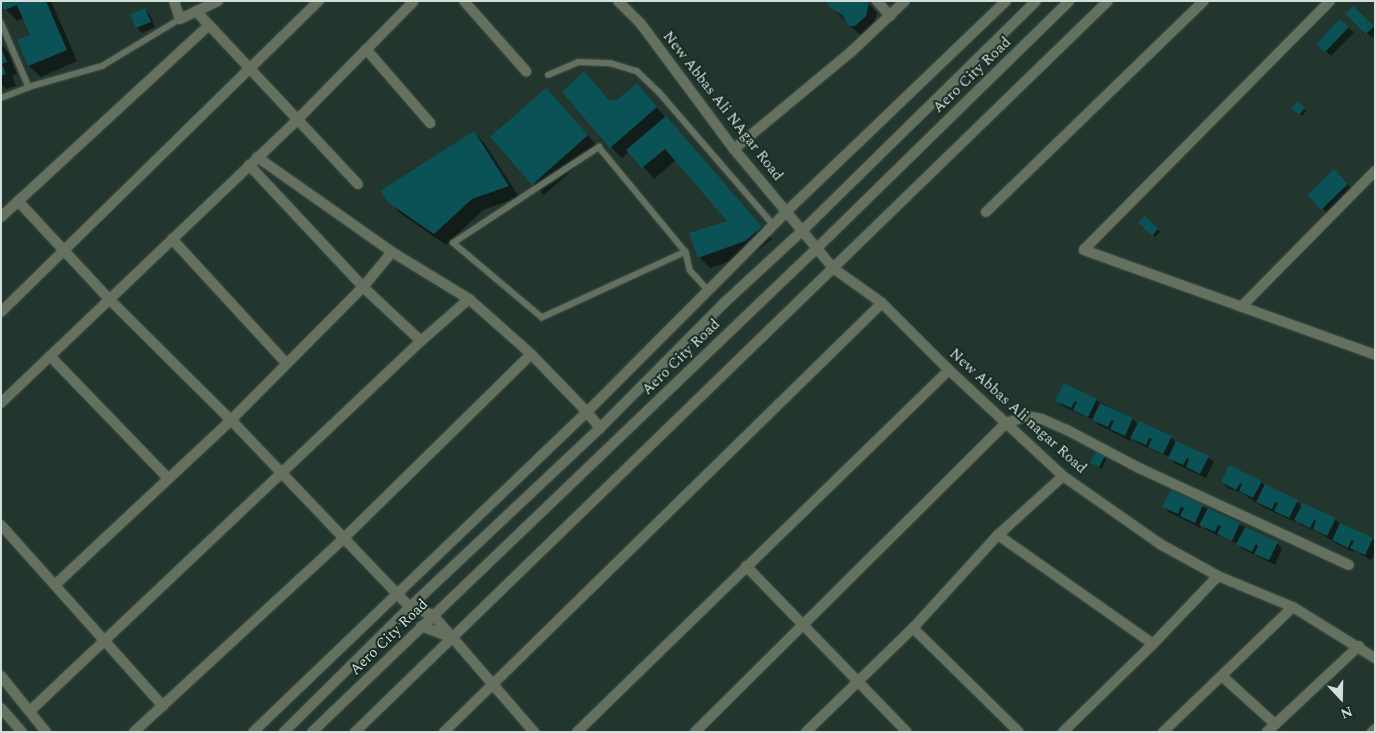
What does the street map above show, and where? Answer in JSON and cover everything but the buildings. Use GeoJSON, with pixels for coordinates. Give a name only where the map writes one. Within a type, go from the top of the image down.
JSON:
{"type":"FeatureCollection","features":[{"type":"Feature","properties":{"kind":"street"},"geometry":{"type":"LineString","coordinates":[[174,1],[180,19],[218,1]]}},
{"type":"Feature","properties":{"kind":"street"},"geometry":{"type":"LineString","coordinates":[[1,312],[319,1]]}},
{"type":"Feature","properties":{"kind":"street"},"geometry":{"type":"LineString","coordinates":[[1,403],[298,119],[414,1]]}},
{"type":"Feature","properties":{"kind":"street"},"geometry":{"type":"LineString","coordinates":[[464,1],[526,70]]}},
{"type":"Feature","properties":{"kind":"street","name":"New Abbas Ali NAgar Road"},"geometry":{"type":"LineString","coordinates":[[618,1],[641,24],[734,149],[816,248]]}},
{"type":"Feature","properties":{"kind":"street"},"geometry":{"type":"LineString","coordinates":[[877,1],[890,16]]}},
{"type":"Feature","properties":{"kind":"street"},"geometry":{"type":"LineString","coordinates":[[734,149],[890,16],[905,1]]}},
{"type":"Feature","properties":{"kind":"street"},"geometry":{"type":"LineString","coordinates":[[253,732],[587,412],[773,224],[1006,1]]}},
{"type":"Feature","properties":{"kind":"street","name":"Aero City Road"},"geometry":{"type":"LineString","coordinates":[[284,732],[410,607],[600,428],[724,303],[802,230],[1036,1]]}},
{"type":"Feature","properties":{"kind":"street","name":"Aero City Road"},"geometry":{"type":"LineString","coordinates":[[312,732],[816,248],[1069,1]]}},
{"type":"Feature","properties":{"kind":"street"},"geometry":{"type":"LineString","coordinates":[[355,732],[1108,1]]}},
{"type":"Feature","properties":{"kind":"street"},"geometry":{"type":"LineString","coordinates":[[986,212],[1204,1]]}},
{"type":"Feature","properties":{"kind":"street"},"geometry":{"type":"LineString","coordinates":[[1330,1],[1084,250],[1375,355]]}},
{"type":"Feature","properties":{"kind":"street"},"geometry":{"type":"LineString","coordinates":[[196,11],[252,68],[358,184]]}},
{"type":"Feature","properties":{"kind":"street"},"geometry":{"type":"LineString","coordinates":[[1,217],[209,25]]}},
{"type":"Feature","properties":{"kind":"street"},"geometry":{"type":"LineString","coordinates":[[366,49],[430,123]]}},
{"type":"Feature","properties":{"kind":"street"},"geometry":{"type":"LineString","coordinates":[[257,157],[392,252],[469,299],[531,354],[600,428]]}},
{"type":"Feature","properties":{"kind":"street"},"geometry":{"type":"LineString","coordinates":[[249,165],[363,287],[421,341]]}},
{"type":"Feature","properties":{"kind":"street"},"geometry":{"type":"LineString","coordinates":[[1241,307],[1375,171]]}},
{"type":"Feature","properties":{"kind":"street"},"geometry":{"type":"LineString","coordinates":[[18,201],[109,299],[231,420],[410,607],[432,615],[534,732]]}},
{"type":"Feature","properties":{"kind":"street"},"geometry":{"type":"LineString","coordinates":[[172,239],[286,363]]}},
{"type":"Feature","properties":{"kind":"street","name":"New Abbas Ali nagar Road"},"geometry":{"type":"LineString","coordinates":[[816,248],[833,268],[882,303],[949,370],[1063,476],[1160,544],[1218,576],[1293,607],[1359,646],[1375,658]]}},
{"type":"Feature","properties":{"kind":"street"},"geometry":{"type":"LineString","coordinates":[[56,584],[231,420],[363,287],[392,252]]}},
{"type":"Feature","properties":{"kind":"street"},"geometry":{"type":"LineString","coordinates":[[30,712],[421,341],[469,299]]}},
{"type":"Feature","properties":{"kind":"street"},"geometry":{"type":"LineString","coordinates":[[444,732],[882,303]]}},
{"type":"Feature","properties":{"kind":"street"},"geometry":{"type":"LineString","coordinates":[[134,732],[345,537],[531,354]]}},
{"type":"Feature","properties":{"kind":"street"},"geometry":{"type":"LineString","coordinates":[[50,356],[168,478]]}},
{"type":"Feature","properties":{"kind":"street"},"geometry":{"type":"LineString","coordinates":[[577,732],[949,370]]}},
{"type":"Feature","properties":{"kind":"street"},"geometry":{"type":"LineString","coordinates":[[695,732],[1006,423],[1027,416],[1042,419],[1139,468],[1349,565]]}},
{"type":"Feature","properties":{"kind":"street"},"geometry":{"type":"LineString","coordinates":[[806,732],[857,680],[913,628],[998,535],[1063,476]]}},
{"type":"Feature","properties":{"kind":"street"},"geometry":{"type":"LineString","coordinates":[[1,525],[56,584],[163,706]]}},
{"type":"Feature","properties":{"kind":"street"},"geometry":{"type":"LineString","coordinates":[[998,535],[1154,644]]}},
{"type":"Feature","properties":{"kind":"street"},"geometry":{"type":"LineString","coordinates":[[746,566],[805,624],[907,732]]}},
{"type":"Feature","properties":{"kind":"street"},"geometry":{"type":"LineString","coordinates":[[1063,732],[1154,644],[1218,576]]}},
{"type":"Feature","properties":{"kind":"street"},"geometry":{"type":"LineString","coordinates":[[1164,732],[1293,607]]}},
{"type":"Feature","properties":{"kind":"street"},"geometry":{"type":"LineString","coordinates":[[421,626],[453,638]]}},
{"type":"Feature","properties":{"kind":"street"},"geometry":{"type":"LineString","coordinates":[[913,628],[1019,732]]}},
{"type":"Feature","properties":{"kind":"street"},"geometry":{"type":"LineString","coordinates":[[1267,732],[1359,646]]}},
{"type":"Feature","properties":{"kind":"street"},"geometry":{"type":"LineString","coordinates":[[1,676],[46,732]]}},
{"type":"Feature","properties":{"kind":"street"},"geometry":{"type":"LineString","coordinates":[[1222,676],[1275,724]]}},
{"type":"Feature","properties":{"kind":"street"},"geometry":{"type":"LineString","coordinates":[[1,708],[22,732]]}},
{"type":"Feature","properties":{"kind":"lane"},"geometry":{"type":"LineString","coordinates":[[1,98],[29,87],[102,66],[180,19]]}},
{"type":"Feature","properties":{"kind":"lane"},"geometry":{"type":"LineString","coordinates":[[1,22],[29,87]]}},
{"type":"Feature","properties":{"kind":"lane"},"geometry":{"type":"LineString","coordinates":[[548,75],[578,62],[610,63],[637,71],[659,92],[773,224]]}},
{"type":"Feature","properties":{"kind":"lane"},"geometry":{"type":"LineString","coordinates":[[686,252],[542,318],[453,243],[599,147],[686,252],[690,270],[707,290]]}}]}
